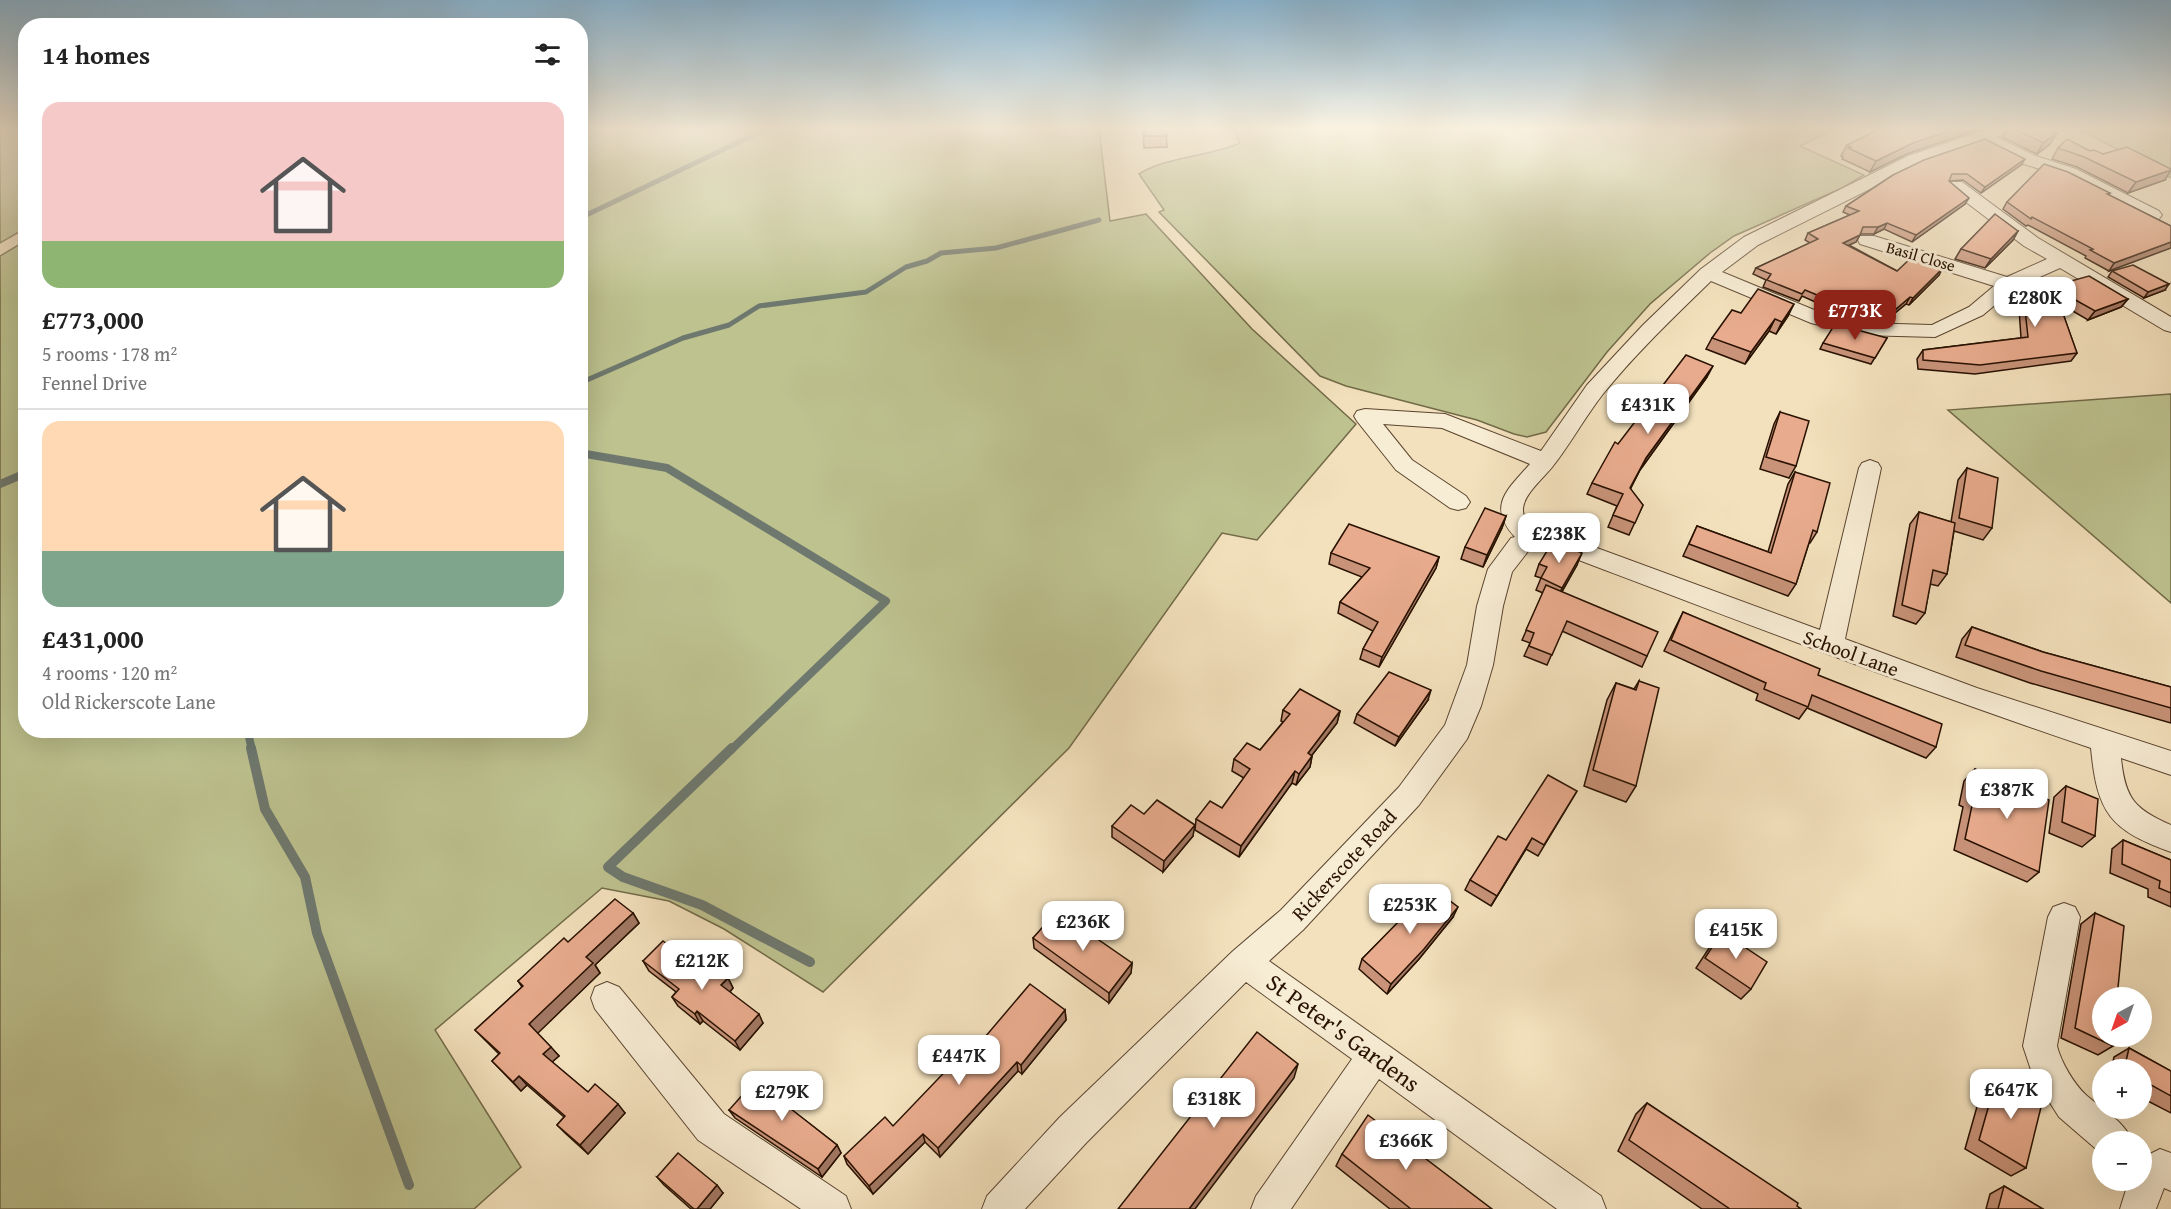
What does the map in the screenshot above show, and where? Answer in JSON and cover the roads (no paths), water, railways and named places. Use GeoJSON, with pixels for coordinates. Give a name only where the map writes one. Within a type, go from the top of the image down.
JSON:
{"type":"FeatureCollection","features":[{"type":"Feature","properties":{"kind":"street"},"geometry":{"type":"LineString","coordinates":[[1532,540],[1514,521],[1511,509],[1516,495],[1545,461],[1595,390],[1650,329],[1708,273],[1751,241],[1863,185]]}},
{"type":"Feature","properties":{"kind":"street"},"geometry":{"type":"LineString","coordinates":[[2095,185],[2153,215]]}},
{"type":"Feature","properties":{"kind":"street"},"geometry":{"type":"LineString","coordinates":[[1956,186],[2031,242],[2171,326]]}},
{"type":"Feature","properties":{"kind":"street","name":"Basil Close"},"geometry":{"type":"LineString","coordinates":[[1867,240],[2008,284]]}},
{"type":"Feature","properties":{"kind":"street"},"geometry":{"type":"LineString","coordinates":[[1708,273],[1818,319],[1861,329],[1935,330],[1976,311],[2008,284],[2061,260]]}},
{"type":"Feature","properties":{"kind":"street"},"geometry":{"type":"LineString","coordinates":[[1458,502],[1404,465],[1365,416],[1445,421],[1545,461]]}},
{"type":"Feature","properties":{"kind":"street"},"geometry":{"type":"LineString","coordinates":[[1830,646],[1870,468]]}},
{"type":"Feature","properties":{"kind":"street","name":"School Lane"},"geometry":{"type":"LineString","coordinates":[[1532,540],[1558,543],[1830,646],[2104,743],[2171,763]]}},
{"type":"Feature","properties":{"kind":"street","name":"Rickerscote Road"},"geometry":{"type":"LineString","coordinates":[[1000,1209],[1072,1130],[1244,962],[1292,920],[1409,796],[1457,731],[1477,675],[1490,606],[1500,569],[1520,544],[1532,540]]}},
{"type":"Feature","properties":{"kind":"street"},"geometry":{"type":"LineString","coordinates":[[2104,743],[2108,773],[2120,808],[2149,830],[2171,839]]}},
{"type":"Feature","properties":{"kind":"street"},"geometry":{"type":"LineString","coordinates":[[2064,917],[2040,1046],[2045,1064],[2071,1105],[2102,1131]]}},
{"type":"Feature","properties":{"kind":"street","name":"St Peter's Gardens"},"geometry":{"type":"LineString","coordinates":[[1244,962],[1588,1209]]}},
{"type":"Feature","properties":{"kind":"street"},"geometry":{"type":"LineString","coordinates":[[607,998],[711,1127],[833,1209]]}},
{"type":"Feature","properties":{"kind":"street"},"geometry":{"type":"LineString","coordinates":[[1269,1209],[1375,1055]]}},
{"type":"Feature","properties":{"kind":"street"},"geometry":{"type":"LineString","coordinates":[[2138,1209],[2144,1188],[2155,1170]]}},
{"type":"Feature","properties":{"kind":"waterway"},"geometry":{"type":"LineString","coordinates":[[588,214],[648,185]]}},
{"type":"Feature","properties":{"kind":"waterway"},"geometry":{"type":"LineString","coordinates":[[588,380],[683,338],[729,325],[759,306],[866,292],[906,267],[927,261],[941,253],[996,248],[1099,220]]}},
{"type":"Feature","properties":{"kind":"waterway"},"geometry":{"type":"LineString","coordinates":[[588,454],[667,468],[886,601],[731,750]]}},
{"type":"Feature","properties":{"kind":"waterway"},"geometry":{"type":"LineString","coordinates":[[0,484],[18,476]]}},
{"type":"Feature","properties":{"kind":"waterway"},"geometry":{"type":"LineString","coordinates":[[249,738],[252,750]]}},
{"type":"Feature","properties":{"kind":"waterway"},"geometry":{"type":"LineString","coordinates":[[251,748],[265,809],[305,877],[317,933],[409,1185]]}},
{"type":"Feature","properties":{"kind":"waterway"},"geometry":{"type":"LineString","coordinates":[[732,748],[608,867],[623,877],[702,905],[810,962]]}}]}
